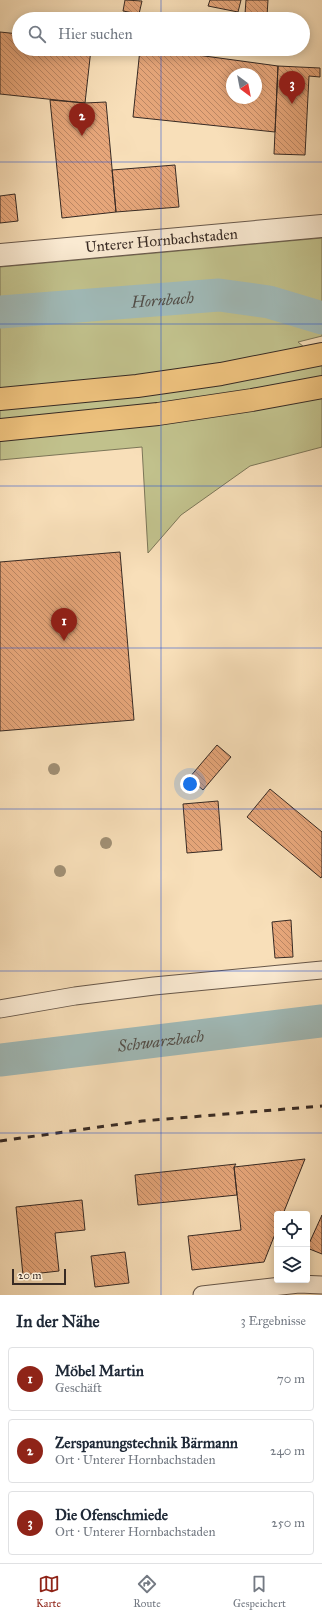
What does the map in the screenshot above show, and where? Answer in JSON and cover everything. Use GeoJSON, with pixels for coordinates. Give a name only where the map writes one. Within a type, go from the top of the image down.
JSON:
{"type":"FeatureCollection","features":[{"type":"Feature","properties":{"kind":"highway"},"geometry":{"type":"LineString","coordinates":[[0,399],[137,386],[221,374],[318,355]]}},
{"type":"Feature","properties":{"kind":"highway"},"geometry":{"type":"LineString","coordinates":[[0,430],[158,414],[252,400],[322,386]]}},
{"type":"Feature","properties":{"kind":"street","name":"Unterer Hornbachstaden"},"geometry":{"type":"LineString","coordinates":[[0,255],[322,226]]}},
{"type":"Feature","properties":{"kind":"street"},"geometry":{"type":"LineString","coordinates":[[0,1009],[75,996],[154,986],[322,970]]}},
{"type":"Feature","properties":{"kind":"street"},"geometry":{"type":"LineString","coordinates":[[202,1295],[299,1284],[322,1285]]}},
{"type":"Feature","properties":{"kind":"green space"},"geometry":{"type":"Polygon","coordinates":[[[322,238],[322,336],[298,342],[322,362],[322,447],[250,466],[181,515],[148,553],[142,447],[0,460],[0,267],[322,238]]]}},
{"type":"Feature","properties":{"kind":"building"},"geometry":{"type":"Polygon","coordinates":[[[125,0],[142,1],[139,12],[123,11],[125,0]]]}},
{"type":"Feature","properties":{"kind":"building"},"geometry":{"type":"Polygon","coordinates":[[[210,0],[241,0],[238,12],[208,6],[210,0]]]}},
{"type":"Feature","properties":{"kind":"building"},"geometry":{"type":"Polygon","coordinates":[[[246,0],[268,0],[267,12],[245,12],[246,0]]]}},
{"type":"Feature","properties":{"kind":"building"},"geometry":{"type":"Polygon","coordinates":[[[0,32],[12,33],[12,56],[90,56],[85,103],[0,94],[0,32]]]}},
{"type":"Feature","properties":{"kind":"building"},"geometry":{"type":"Polygon","coordinates":[[[139,56],[204,56],[278,66],[275,132],[133,117],[139,56]]]}},
{"type":"Feature","properties":{"kind":"building"},"geometry":{"type":"Polygon","coordinates":[[[278,66],[320,68],[320,77],[309,76],[305,155],[274,154],[278,66]]]}},
{"type":"Feature","properties":{"kind":"building"},"geometry":{"type":"Polygon","coordinates":[[[50,100],[85,103],[106,102],[116,212],[62,218],[50,100]]]}},
{"type":"Feature","properties":{"kind":"building"},"geometry":{"type":"Polygon","coordinates":[[[175,165],[179,207],[116,212],[112,170],[175,165]]]}},
{"type":"Feature","properties":{"kind":"building"},"geometry":{"type":"Polygon","coordinates":[[[15,194],[18,221],[0,223],[0,196],[15,194]]]}},
{"type":"Feature","properties":{"kind":"building"},"geometry":{"type":"Polygon","coordinates":[[[120,552],[134,720],[0,731],[0,562],[120,552]]]}},
{"type":"Feature","properties":{"kind":"building"},"geometry":{"type":"Polygon","coordinates":[[[217,745],[231,757],[203,790],[189,778],[217,745]]]}},
{"type":"Feature","properties":{"kind":"building"},"geometry":{"type":"Polygon","coordinates":[[[270,789],[322,832],[321,878],[247,817],[270,789]]]}},
{"type":"Feature","properties":{"kind":"building"},"geometry":{"type":"Polygon","coordinates":[[[218,801],[222,850],[187,853],[183,804],[218,801]]]}},
{"type":"Feature","properties":{"kind":"building"},"geometry":{"type":"Polygon","coordinates":[[[291,920],[293,957],[275,958],[272,922],[291,920]]]}},
{"type":"Feature","properties":{"kind":"building"},"geometry":{"type":"Polygon","coordinates":[[[305,1159],[284,1211],[274,1211],[274,1237],[264,1262],[192,1270],[188,1236],[241,1230],[234,1167],[305,1159]]]}},
{"type":"Feature","properties":{"kind":"building"},"geometry":{"type":"Polygon","coordinates":[[[236,1164],[234,1167],[237,1195],[138,1205],[135,1175],[236,1164]]]}},
{"type":"Feature","properties":{"kind":"building"},"geometry":{"type":"Polygon","coordinates":[[[82,1200],[85,1230],[55,1233],[59,1271],[23,1275],[16,1207],[82,1200]]]}},
{"type":"Feature","properties":{"kind":"building"},"geometry":{"type":"Polygon","coordinates":[[[322,1215],[322,1254],[310,1249],[310,1241],[322,1215]]]}},
{"type":"Feature","properties":{"kind":"building"},"geometry":{"type":"Polygon","coordinates":[[[125,1252],[129,1283],[95,1287],[91,1256],[125,1252]]]}},
{"type":"Feature","properties":{"kind":"waterway","name":"Hornbach"},"geometry":{"type":"LineString","coordinates":[[0,312],[219,295],[269,302],[322,318]]}},
{"type":"Feature","properties":{"kind":"waterway","name":"Schwarzbach"},"geometry":{"type":"LineString","coordinates":[[0,1060],[322,1021]]}},
{"type":"Feature","properties":{"kind":"railway"},"geometry":{"type":"LineString","coordinates":[[0,1141],[142,1121],[322,1106]]}},
{"type":"Feature","properties":{"kind":"place","name":"Die Ofenschmiede"},"geometry":{"type":"Point","coordinates":[292,104]}},
{"type":"Feature","properties":{"kind":"place","name":"Zerspanungstechnik Bärmann"},"geometry":{"type":"Point","coordinates":[82,136]}},
{"type":"Feature","properties":{"kind":"place","name":"Möbel Martin"},"geometry":{"type":"Point","coordinates":[64,641]}}]}
